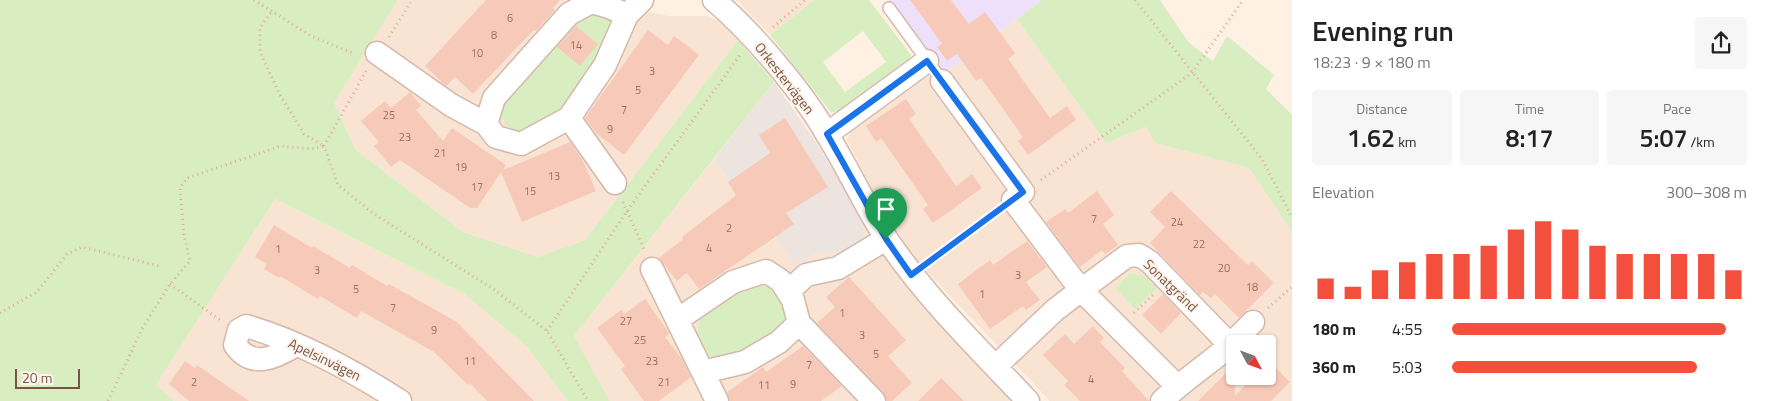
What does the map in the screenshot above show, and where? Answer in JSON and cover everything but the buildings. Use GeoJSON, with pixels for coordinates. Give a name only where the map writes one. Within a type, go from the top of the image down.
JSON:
{"type":"FeatureCollection","features":[{"type":"Feature","properties":{"kind":"street","name":"Orkestervägen"},"geometry":{"type":"LineString","coordinates":[[714,0],[756,41],[827,134],[886,239],[911,275],[952,323],[996,366],[1028,401]]}},
{"type":"Feature","properties":{"kind":"street"},"geometry":{"type":"LineString","coordinates":[[374,57],[451,105],[486,124],[496,136],[521,144],[569,118],[605,65],[634,7],[609,7],[590,1],[568,14],[494,98],[486,124]]}},
{"type":"Feature","properties":{"kind":"street"},"geometry":{"type":"LineString","coordinates":[[827,134],[927,61]]}},
{"type":"Feature","properties":{"kind":"street"},"geometry":{"type":"LineString","coordinates":[[942,81],[1081,290],[1119,327],[1170,393],[1226,348]]}},
{"type":"Feature","properties":{"kind":"street"},"geometry":{"type":"LineString","coordinates":[[569,118],[615,183]]}},
{"type":"Feature","properties":{"kind":"street"},"geometry":{"type":"LineString","coordinates":[[788,292],[806,275],[838,268],[886,239]]}},
{"type":"Feature","properties":{"kind":"street","name":"Sonatgränd"},"geometry":{"type":"LineString","coordinates":[[996,366],[1055,310],[1127,256],[1139,255],[1150,262],[1226,341]]}},
{"type":"Feature","properties":{"kind":"street"},"geometry":{"type":"LineString","coordinates":[[652,268],[717,401]]}},
{"type":"Feature","properties":{"kind":"street"},"geometry":{"type":"LineString","coordinates":[[677,320],[733,282],[766,271],[781,281],[788,292],[793,300],[799,323],[871,398]]}},
{"type":"Feature","properties":{"kind":"street"},"geometry":{"type":"LineString","coordinates":[[1240,335],[1253,322]]}},
{"type":"Feature","properties":{"kind":"street"},"geometry":{"type":"LineString","coordinates":[[703,372],[745,362],[779,342],[799,323]]}},
{"type":"Feature","properties":{"kind":"street"},"geometry":{"type":"LineString","coordinates":[[246,326],[239,330],[234,344],[242,355],[265,359],[284,353],[296,344]]}},
{"type":"Feature","properties":{"kind":"street","name":"Apelsinvägen"},"geometry":{"type":"LineString","coordinates":[[246,326],[273,334],[358,374],[400,401]]}},
{"type":"Feature","properties":{"kind":"lane"},"geometry":{"type":"LineString","coordinates":[[888,8],[942,81]]}},
{"type":"Feature","properties":{"kind":"path"},"geometry":{"type":"LineString","coordinates":[[254,0],[311,36],[374,57]]}},
{"type":"Feature","properties":{"kind":"path"},"geometry":{"type":"LineString","coordinates":[[108,401],[142,329],[170,284],[190,261],[180,188],[187,178],[281,146],[312,149],[324,146],[374,57],[412,0]]}},
{"type":"Feature","properties":{"kind":"path"},"geometry":{"type":"LineString","coordinates":[[546,331],[627,211],[740,55],[805,0]]}},
{"type":"Feature","properties":{"kind":"path"},"geometry":{"type":"LineString","coordinates":[[1135,0],[1262,159],[1292,217]]}},
{"type":"Feature","properties":{"kind":"path"},"geometry":{"type":"LineString","coordinates":[[911,275],[1018,196],[1192,73],[1243,0]]}},
{"type":"Feature","properties":{"kind":"path"},"geometry":{"type":"LineString","coordinates":[[271,12],[260,28],[260,52],[280,96],[304,134],[324,146],[338,185],[374,214],[495,290],[546,331],[588,401]]}},
{"type":"Feature","properties":{"kind":"path"},"geometry":{"type":"LineString","coordinates":[[615,183],[652,268]]}},
{"type":"Feature","properties":{"kind":"path"},"geometry":{"type":"LineString","coordinates":[[0,313],[37,292],[67,254],[82,246],[159,266]]}},
{"type":"Feature","properties":{"kind":"path"},"geometry":{"type":"LineString","coordinates":[[1119,327],[1168,280]]}},
{"type":"Feature","properties":{"kind":"path"},"geometry":{"type":"LineString","coordinates":[[170,284],[200,308],[223,322],[246,326]]}},
{"type":"Feature","properties":{"kind":"path"},"geometry":{"type":"LineString","coordinates":[[1253,322],[1292,287]]}},
{"type":"Feature","properties":{"kind":"shaded area"},"geometry":{"type":"Polygon","coordinates":[[[398,0],[628,0],[650,12],[670,16],[707,16],[725,23],[738,40],[585,240],[538,257],[463,232],[356,150],[334,103],[398,0]]]}},
{"type":"Feature","properties":{"kind":"shaded area"},"geometry":{"type":"Polygon","coordinates":[[[737,0],[814,0],[770,35],[737,0]]]}},
{"type":"Feature","properties":{"kind":"shaded area"},"geometry":{"type":"Polygon","coordinates":[[[889,0],[910,0],[942,44],[937,48],[947,61],[995,26],[969,24],[951,0],[1042,0],[944,74],[889,0]]]}},
{"type":"Feature","properties":{"kind":"shaded area"},"geometry":{"type":"Polygon","coordinates":[[[1017,19],[1106,143],[1146,127],[1155,143],[1249,168],[1292,232],[1292,401],[1050,401],[914,258],[871,187],[847,140],[853,125],[916,80],[944,74],[1017,19]]]}},
{"type":"Feature","properties":{"kind":"shaded area"},"geometry":{"type":"Polygon","coordinates":[[[774,82],[816,142],[867,226],[861,240],[852,251],[814,254],[796,266],[776,237],[768,242],[714,159],[774,82]]]}},
{"type":"Feature","properties":{"kind":"shaded area"},"geometry":{"type":"Polygon","coordinates":[[[714,159],[768,242],[776,237],[814,254],[837,252],[867,226],[898,276],[1015,401],[610,401],[574,336],[714,159]]]}},
{"type":"Feature","properties":{"kind":"shaded area"},"geometry":{"type":"Polygon","coordinates":[[[275,199],[466,295],[526,346],[568,401],[174,401],[156,385],[275,199]]]}},
{"type":"Feature","properties":{"kind":"green space"},"geometry":{"type":"Polygon","coordinates":[[[0,0],[398,0],[334,103],[356,150],[463,232],[538,257],[585,240],[738,40],[774,82],[574,336],[610,401],[568,401],[526,346],[466,295],[275,199],[156,385],[174,401],[0,401],[0,0]]]}},
{"type":"Feature","properties":{"kind":"green space"},"geometry":{"type":"Polygon","coordinates":[[[814,0],[869,0],[911,55],[909,67],[849,112],[831,112],[770,35],[814,0]],[[863,31],[823,62],[845,92],[886,62],[863,31]]]}},
{"type":"Feature","properties":{"kind":"green space"},"geometry":{"type":"Polygon","coordinates":[[[1042,0],[1160,0],[1189,43],[1213,61],[1227,36],[1274,75],[1266,89],[1292,115],[1292,232],[1249,168],[1155,143],[1146,127],[1106,143],[1017,19],[1042,0]]]}},
{"type":"Feature","properties":{"kind":"green space"},"geometry":{"type":"Polygon","coordinates":[[[604,13],[621,20],[577,94],[554,118],[533,128],[516,132],[505,124],[499,111],[506,92],[572,18],[604,13]]]}},
{"type":"Feature","properties":{"kind":"green space"},"geometry":{"type":"Polygon","coordinates":[[[1130,273],[1146,277],[1157,288],[1135,309],[1115,288],[1130,273]]]}},
{"type":"Feature","properties":{"kind":"green space"},"geometry":{"type":"Polygon","coordinates":[[[755,281],[768,288],[778,297],[785,309],[789,323],[739,357],[724,359],[708,355],[698,334],[699,324],[703,315],[709,308],[727,295],[755,281]]]}},
{"type":"Feature","properties":{"kind":"route"},"geometry":{"type":"LineString","coordinates":[[927,61],[1023,192],[911,275],[886,239],[827,134],[927,61]]}}]}
